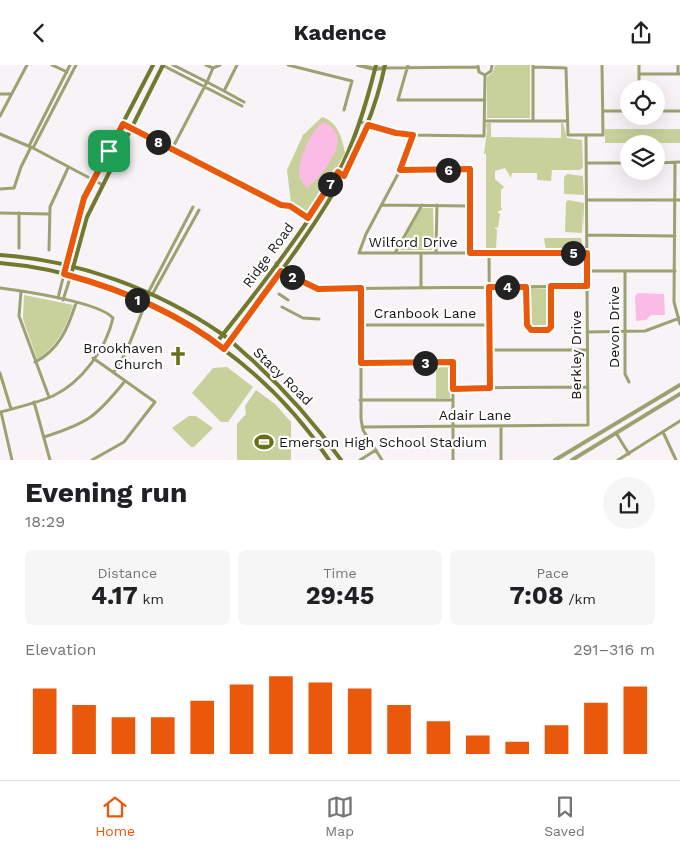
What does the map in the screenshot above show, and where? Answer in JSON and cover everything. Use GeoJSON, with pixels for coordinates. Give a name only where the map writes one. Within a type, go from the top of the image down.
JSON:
{"type":"FeatureCollection","features":[{"type":"Feature","properties":{"kind":"main road"},"geometry":{"type":"LineString","coordinates":[[64,274],[78,214],[153,65]]}},
{"type":"Feature","properties":{"kind":"main road"},"geometry":{"type":"LineString","coordinates":[[70,275],[87,217],[101,184],[162,65]]}},
{"type":"Feature","properties":{"kind":"main road","name":"Ridge Road"},"geometry":{"type":"LineString","coordinates":[[216,343],[276,263],[338,172],[360,122],[377,66]]}},
{"type":"Feature","properties":{"kind":"main road","name":"Ridge Road"},"geometry":{"type":"LineString","coordinates":[[224,349],[315,223],[344,176],[368,125],[384,67]]}},
{"type":"Feature","properties":{"kind":"main road"},"geometry":{"type":"LineString","coordinates":[[123,124],[130,128]]}},
{"type":"Feature","properties":{"kind":"main road"},"geometry":{"type":"LineString","coordinates":[[338,172],[344,176]]}},
{"type":"Feature","properties":{"kind":"main road"},"geometry":{"type":"LineString","coordinates":[[308,218],[315,223]]}},
{"type":"Feature","properties":{"kind":"main road","name":"Stacy Road"},"geometry":{"type":"LineString","coordinates":[[0,255],[21,256],[66,265],[150,294],[223,335],[284,389],[299,405],[341,460]]}},
{"type":"Feature","properties":{"kind":"main road","name":"Stacy Road"},"geometry":{"type":"LineString","coordinates":[[0,263],[70,275],[146,303],[216,343],[292,411],[329,460]]}},
{"type":"Feature","properties":{"kind":"main road"},"geometry":{"type":"LineString","coordinates":[[292,411],[299,405]]}},
{"type":"Feature","properties":{"kind":"street"},"geometry":{"type":"LineString","coordinates":[[0,116],[27,65]]}},
{"type":"Feature","properties":{"kind":"street"},"geometry":{"type":"LineString","coordinates":[[52,65],[67,72]]}},
{"type":"Feature","properties":{"kind":"street"},"geometry":{"type":"LineString","coordinates":[[0,189],[14,188],[31,147],[70,65]]}},
{"type":"Feature","properties":{"kind":"street"},"geometry":{"type":"LineString","coordinates":[[31,147],[76,65]]}},
{"type":"Feature","properties":{"kind":"street"},"geometry":{"type":"LineString","coordinates":[[162,65],[243,104],[224,91],[173,65]]}},
{"type":"Feature","properties":{"kind":"street"},"geometry":{"type":"LineString","coordinates":[[206,65],[213,69]]}},
{"type":"Feature","properties":{"kind":"street"},"geometry":{"type":"LineString","coordinates":[[172,149],[213,69],[220,65]]}},
{"type":"Feature","properties":{"kind":"street"},"geometry":{"type":"LineString","coordinates":[[224,91],[237,65]]}},
{"type":"Feature","properties":{"kind":"street"},"geometry":{"type":"LineString","coordinates":[[288,65],[352,81],[344,110]]}},
{"type":"Feature","properties":{"kind":"street"},"geometry":{"type":"LineString","coordinates":[[358,65],[384,67],[478,66],[480,73],[485,75]]}},
{"type":"Feature","properties":{"kind":"street"},"geometry":{"type":"LineString","coordinates":[[485,75],[491,71],[492,65]]}},
{"type":"Feature","properties":{"kind":"street"},"geometry":{"type":"LineString","coordinates":[[533,121],[533,66],[566,68],[568,135],[603,135],[602,65]]}},
{"type":"Feature","properties":{"kind":"street"},"geometry":{"type":"LineString","coordinates":[[639,65],[639,80]]}},
{"type":"Feature","properties":{"kind":"street"},"geometry":{"type":"LineString","coordinates":[[639,74],[679,74],[678,65]]}},
{"type":"Feature","properties":{"kind":"street"},"geometry":{"type":"LineString","coordinates":[[407,67],[398,100],[485,100]]}},
{"type":"Feature","properties":{"kind":"street"},"geometry":{"type":"LineString","coordinates":[[360,122],[396,133],[413,135],[484,136],[485,75]]}},
{"type":"Feature","properties":{"kind":"street"},"geometry":{"type":"LineString","coordinates":[[0,94],[12,94]]}},
{"type":"Feature","properties":{"kind":"street"},"geometry":{"type":"LineString","coordinates":[[603,111],[620,111]]}},
{"type":"Feature","properties":{"kind":"street"},"geometry":{"type":"LineString","coordinates":[[665,111],[680,111]]}},
{"type":"Feature","properties":{"kind":"street"},"geometry":{"type":"LineString","coordinates":[[485,121],[567,121]]}},
{"type":"Feature","properties":{"kind":"street"},"geometry":{"type":"LineString","coordinates":[[130,128],[281,205],[290,206],[308,218]]}},
{"type":"Feature","properties":{"kind":"street"},"geometry":{"type":"LineString","coordinates":[[0,134],[31,147],[101,184]]}},
{"type":"Feature","properties":{"kind":"street"},"geometry":{"type":"LineString","coordinates":[[413,135],[400,170],[382,205],[470,206]]}},
{"type":"Feature","properties":{"kind":"street","name":"Berkley Drive"},"geometry":{"type":"LineString","coordinates":[[586,135],[588,425]]}},
{"type":"Feature","properties":{"kind":"street"},"geometry":{"type":"LineString","coordinates":[[665,163],[680,162]]}},
{"type":"Feature","properties":{"kind":"street"},"geometry":{"type":"LineString","coordinates":[[586,163],[620,163]]}},
{"type":"Feature","properties":{"kind":"street"},"geometry":{"type":"LineString","coordinates":[[675,163],[674,303],[680,324]]}},
{"type":"Feature","properties":{"kind":"street"},"geometry":{"type":"LineString","coordinates":[[50,250],[49,214],[51,202],[68,168]]}},
{"type":"Feature","properties":{"kind":"street"},"geometry":{"type":"LineString","coordinates":[[400,170],[470,169],[470,253]]}},
{"type":"Feature","properties":{"kind":"street"},"geometry":{"type":"LineString","coordinates":[[586,200],[680,200]]}},
{"type":"Feature","properties":{"kind":"street","name":"Wilford Drive"},"geometry":{"type":"LineString","coordinates":[[382,205],[366,234],[359,253],[587,253]]}},
{"type":"Feature","properties":{"kind":"street"},"geometry":{"type":"LineString","coordinates":[[395,253],[422,205]]}},
{"type":"Feature","properties":{"kind":"street"},"geometry":{"type":"LineString","coordinates":[[436,253],[437,205]]}},
{"type":"Feature","properties":{"kind":"street"},"geometry":{"type":"LineString","coordinates":[[114,372],[127,354],[137,320],[193,207]]}},
{"type":"Feature","properties":{"kind":"street"},"geometry":{"type":"LineString","coordinates":[[150,294],[199,210]]}},
{"type":"Feature","properties":{"kind":"street"},"geometry":{"type":"LineString","coordinates":[[0,213],[49,214]]}},
{"type":"Feature","properties":{"kind":"street"},"geometry":{"type":"LineString","coordinates":[[19,213],[19,248]]}},
{"type":"Feature","properties":{"kind":"street"},"geometry":{"type":"LineString","coordinates":[[587,235],[675,236]]}},
{"type":"Feature","properties":{"kind":"street"},"geometry":{"type":"LineString","coordinates":[[421,253],[421,287]]}},
{"type":"Feature","properties":{"kind":"street"},"geometry":{"type":"LineString","coordinates":[[489,253],[490,388]]}},
{"type":"Feature","properties":{"kind":"street"},"geometry":{"type":"LineString","coordinates":[[276,263],[281,271],[318,289],[587,286]]}},
{"type":"Feature","properties":{"kind":"street"},"geometry":{"type":"LineString","coordinates":[[587,271],[675,271]]}},
{"type":"Feature","properties":{"kind":"street","name":"Devon Drive"},"geometry":{"type":"LineString","coordinates":[[625,272],[625,374],[629,382]]}},
{"type":"Feature","properties":{"kind":"street"},"geometry":{"type":"LineString","coordinates":[[58,298],[64,274]]}},
{"type":"Feature","properties":{"kind":"street"},"geometry":{"type":"LineString","coordinates":[[63,300],[70,275]]}},
{"type":"Feature","properties":{"kind":"street"},"geometry":{"type":"LineString","coordinates":[[526,287],[527,327],[531,330],[547,330],[552,325],[551,286]]}},
{"type":"Feature","properties":{"kind":"street"},"geometry":{"type":"LineString","coordinates":[[0,288],[58,298],[98,309],[113,318],[105,339],[94,358],[82,375],[68,387],[49,397],[1,412],[12,460]]}},
{"type":"Feature","properties":{"kind":"street"},"geometry":{"type":"LineString","coordinates":[[361,288],[360,400],[362,427],[382,460]]}},
{"type":"Feature","properties":{"kind":"street"},"geometry":{"type":"LineString","coordinates":[[21,291],[19,316],[49,397]]}},
{"type":"Feature","properties":{"kind":"street"},"geometry":{"type":"LineString","coordinates":[[279,294],[288,299]]}},
{"type":"Feature","properties":{"kind":"street"},"geometry":{"type":"LineString","coordinates":[[36,362],[54,349],[69,326],[76,303]]}},
{"type":"Feature","properties":{"kind":"street"},"geometry":{"type":"LineString","coordinates":[[282,307],[303,318],[319,319]]}},
{"type":"Feature","properties":{"kind":"street"},"geometry":{"type":"LineString","coordinates":[[587,332],[645,331],[679,318]]}},
{"type":"Feature","properties":{"kind":"street","name":"Cranbook Lane"},"geometry":{"type":"LineString","coordinates":[[360,325],[489,325]]}},
{"type":"Feature","properties":{"kind":"street"},"geometry":{"type":"LineString","coordinates":[[490,350],[588,350]]}},
{"type":"Feature","properties":{"kind":"street"},"geometry":{"type":"LineString","coordinates":[[92,460],[124,442],[155,402],[94,358]]}},
{"type":"Feature","properties":{"kind":"street"},"geometry":{"type":"LineString","coordinates":[[361,363],[453,362],[453,460]]}},
{"type":"Feature","properties":{"kind":"street"},"geometry":{"type":"LineString","coordinates":[[0,373],[12,409]]}},
{"type":"Feature","properties":{"kind":"street"},"geometry":{"type":"LineString","coordinates":[[44,437],[76,427],[95,415],[125,381]]}},
{"type":"Feature","properties":{"kind":"street"},"geometry":{"type":"LineString","coordinates":[[555,460],[680,385]]}},
{"type":"Feature","properties":{"kind":"street"},"geometry":{"type":"LineString","coordinates":[[453,389],[588,387]]}},
{"type":"Feature","properties":{"kind":"street"},"geometry":{"type":"LineString","coordinates":[[572,460],[680,394]]}},
{"type":"Feature","properties":{"kind":"street"},"geometry":{"type":"LineString","coordinates":[[360,400],[453,399]]}},
{"type":"Feature","properties":{"kind":"street"},"geometry":{"type":"LineString","coordinates":[[34,402],[50,460]]}},
{"type":"Feature","properties":{"kind":"street"},"geometry":{"type":"LineString","coordinates":[[618,460],[680,421]]}},
{"type":"Feature","properties":{"kind":"street","name":"Adair Lane"},"geometry":{"type":"LineString","coordinates":[[362,427],[588,425]]}},
{"type":"Feature","properties":{"kind":"street"},"geometry":{"type":"LineString","coordinates":[[500,426],[501,460]]}},
{"type":"Feature","properties":{"kind":"street"},"geometry":{"type":"LineString","coordinates":[[663,432],[676,460]]}},
{"type":"Feature","properties":{"kind":"street"},"geometry":{"type":"LineString","coordinates":[[616,433],[629,454]]}},
{"type":"Feature","properties":{"kind":"street"},"geometry":{"type":"LineString","coordinates":[[360,460],[376,451]]}},
{"type":"Feature","properties":{"kind":"green space"},"geometry":{"type":"Polygon","coordinates":[[[495,65],[530,65],[530,118],[487,118],[487,77],[493,72],[495,65]]]}},
{"type":"Feature","properties":{"kind":"green space"},"geometry":{"type":"Polygon","coordinates":[[[322,117],[336,127],[341,136],[345,153],[324,191],[307,213],[291,202],[287,170],[303,135],[322,117]]]}},
{"type":"Feature","properties":{"kind":"green space"},"geometry":{"type":"Polygon","coordinates":[[[491,123],[491,137],[561,138],[561,123],[563,123],[567,138],[582,140],[583,167],[580,170],[552,170],[551,181],[537,180],[537,173],[512,173],[511,178],[505,168],[495,171],[495,179],[504,187],[501,190],[501,208],[503,209],[497,212],[500,214],[498,228],[494,227],[497,230],[496,250],[486,249],[486,154],[484,154],[486,124],[491,123]]]}},
{"type":"Feature","properties":{"kind":"green space"},"geometry":{"type":"Polygon","coordinates":[[[605,129],[680,129],[680,143],[665,143],[665,135],[620,135],[620,143],[605,143],[605,129]]]}},
{"type":"Feature","properties":{"kind":"green space"},"geometry":{"type":"Polygon","coordinates":[[[567,174],[583,176],[584,195],[564,194],[564,177],[567,174]]]}},
{"type":"Feature","properties":{"kind":"green space"},"geometry":{"type":"Polygon","coordinates":[[[568,200],[584,203],[584,231],[583,209],[582,233],[565,232],[566,202],[568,200]]]}},
{"type":"Feature","properties":{"kind":"green space"},"geometry":{"type":"Polygon","coordinates":[[[422,208],[433,208],[434,248],[431,250],[401,250],[400,247],[422,208]]]}},
{"type":"Feature","properties":{"kind":"green space"},"geometry":{"type":"Polygon","coordinates":[[[581,238],[584,252],[546,251],[561,250],[546,249],[544,239],[581,238]]]}},
{"type":"Feature","properties":{"kind":"green space"},"geometry":{"type":"Polygon","coordinates":[[[527,289],[550,289],[548,327],[529,327],[527,289]]]}},
{"type":"Feature","properties":{"kind":"green space"},"geometry":{"type":"Polygon","coordinates":[[[24,295],[73,305],[68,321],[60,336],[50,349],[37,359],[23,319],[24,295]]]}},
{"type":"Feature","properties":{"kind":"green space"},"geometry":{"type":"Polygon","coordinates":[[[436,364],[451,365],[450,398],[436,398],[436,364]]]}},
{"type":"Feature","properties":{"kind":"green space"},"geometry":{"type":"Polygon","coordinates":[[[227,367],[253,387],[228,422],[221,422],[192,393],[213,368],[227,367]]]}},
{"type":"Feature","properties":{"kind":"green space","name":"Emerson High School Stadium"},"geometry":{"type":"Polygon","coordinates":[[[256,390],[275,404],[291,422],[291,460],[237,460],[237,424],[246,414],[245,406],[256,390]]]}},
{"type":"Feature","properties":{"kind":"green space"},"geometry":{"type":"Polygon","coordinates":[[[189,416],[196,416],[213,428],[194,447],[191,447],[172,428],[189,416]]]}},
{"type":"Feature","properties":{"kind":"shaded area"},"geometry":{"type":"Polygon","coordinates":[[[323,122],[333,128],[337,136],[337,145],[328,165],[307,188],[301,180],[299,168],[310,138],[323,122]]]}},
{"type":"Feature","properties":{"kind":"shaded area"},"geometry":{"type":"Polygon","coordinates":[[[638,293],[664,294],[665,315],[651,315],[646,320],[636,321],[635,296],[638,293]]]}},
{"type":"Feature","properties":{"kind":"place","name":"Brookhaven Church"},"geometry":{"type":"Point","coordinates":[178,356]}},
{"type":"Feature","properties":{"kind":"place","name":"Emerson High School Stadium"},"geometry":{"type":"Point","coordinates":[264,442]}},
{"type":"Feature","properties":{"kind":"route"},"geometry":{"type":"LineString","coordinates":[[123,124],[281,205],[290,206],[308,218],[338,172],[344,176],[357,152],[368,125],[396,133],[413,135],[406,159],[400,170],[470,169],[470,253],[587,253],[587,286],[551,286],[552,325],[548,330],[528,329],[526,287],[489,287],[490,388],[453,389],[453,362],[361,363],[361,288],[318,289],[281,271],[224,349],[174,317],[146,303],[109,288],[64,274],[78,214],[84,198],[109,151],[123,124]]}}]}
